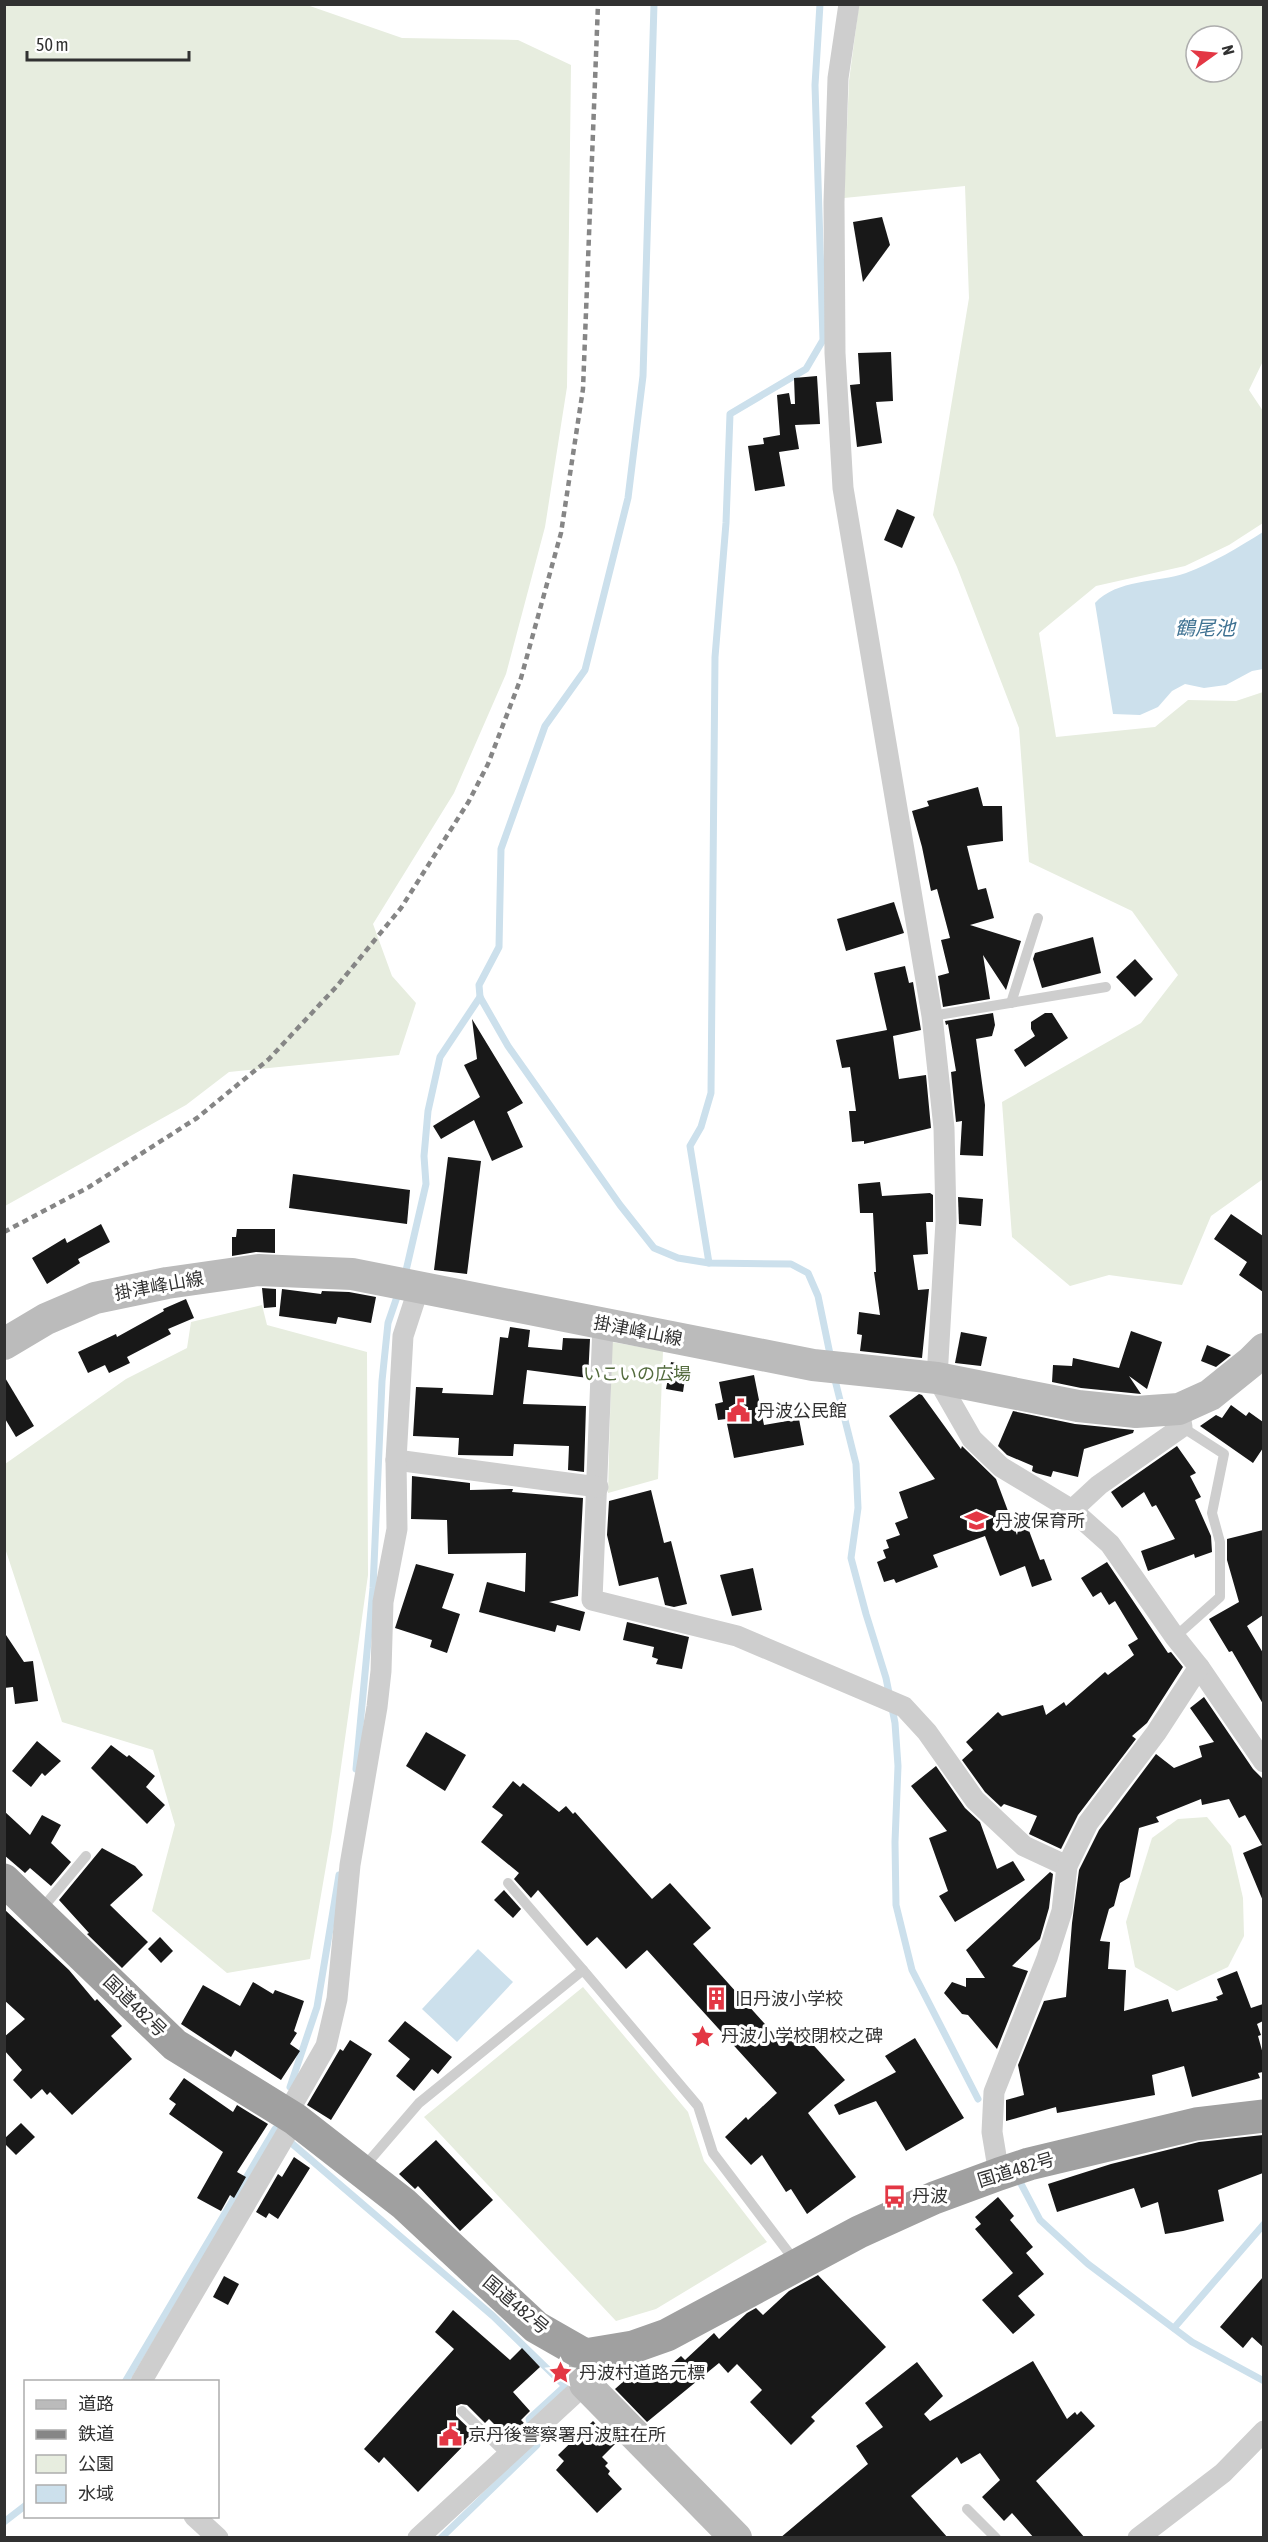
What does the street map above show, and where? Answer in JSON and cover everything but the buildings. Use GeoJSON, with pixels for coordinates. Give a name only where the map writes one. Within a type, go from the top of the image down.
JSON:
{"type":"FeatureCollection","features":[{"type":"Feature","properties":{"kind":"highway","name":"国道482号"},"geometry":{"type":"LineString","coordinates":[[4,1880],[175,2045],[291,2116],[404,2204],[585,2370],[633,2346],[667,2336],[870,2227],[934,2198],[1029,2164],[1196,2124],[1263,2116]]}},
{"type":"Feature","properties":{"kind":"main road","name":"掛津峰山線"},"geometry":{"type":"LineString","coordinates":[[4,1344],[46,1319],[95,1298],[167,1283],[258,1270],[352,1274],[813,1365],[937,1378],[1078,1406],[1181,1418],[1251,1362],[1263,1349]]}},
{"type":"Feature","properties":{"kind":"main road"},"geometry":{"type":"LineString","coordinates":[[585,2370],[736,2538]]}},
{"type":"Feature","properties":{"kind":"street"},"geometry":{"type":"LineString","coordinates":[[849,4],[838,78],[834,202],[835,354],[843,488],[932,1016],[945,1128],[946,1209],[937,1378],[972,1439],[1001,1467],[1072,1510],[1110,1544],[1175,1638],[1199,1667],[1263,1762]]}},
{"type":"Feature","properties":{"kind":"street"},"geometry":{"type":"LineString","coordinates":[[142,2380],[291,2116],[326,2046],[337,1999],[350,1865],[379,1689],[382,1602],[397,1529],[396,1460],[408,1285]]}},
{"type":"Feature","properties":{"kind":"street"},"geometry":{"type":"LineString","coordinates":[[603,1325],[592,1600],[737,1636],[904,1707],[927,1732],[975,1800],[1024,1846],[1067,1866]]}},
{"type":"Feature","properties":{"kind":"street"},"geometry":{"type":"LineString","coordinates":[[1072,1510],[1181,1418]]}},
{"type":"Feature","properties":{"kind":"street"},"geometry":{"type":"LineString","coordinates":[[396,1460],[598,1487]]}},
{"type":"Feature","properties":{"kind":"street"},"geometry":{"type":"LineString","coordinates":[[999,2174],[992,2132],[994,2092],[1047,1958],[1062,1911],[1067,1866],[1088,1823],[1156,1732],[1199,1667]]}},
{"type":"Feature","properties":{"kind":"street"},"geometry":{"type":"LineString","coordinates":[[418,2538],[507,2455],[585,2370]]}},
{"type":"Feature","properties":{"kind":"street"},"geometry":{"type":"LineString","coordinates":[[1138,2538],[1223,2473],[1263,2431]]}},
{"type":"Feature","properties":{"kind":"street"},"geometry":{"type":"LineString","coordinates":[[195,2518],[218,2538]]}},
{"type":"Feature","properties":{"kind":"lane"},"geometry":{"type":"LineString","coordinates":[[1011,1003],[1038,918]]}},
{"type":"Feature","properties":{"kind":"lane"},"geometry":{"type":"LineString","coordinates":[[932,1016],[1106,987]]}},
{"type":"Feature","properties":{"kind":"lane"},"geometry":{"type":"LineString","coordinates":[[1175,1638],[1220,1597],[1220,1542],[1212,1513],[1224,1454],[1181,1418]]}},
{"type":"Feature","properties":{"kind":"lane"},"geometry":{"type":"LineString","coordinates":[[38,1913],[86,1856]]}},
{"type":"Feature","properties":{"kind":"lane"},"geometry":{"type":"LineString","coordinates":[[508,1883],[698,2106],[713,2153],[798,2265]]}},
{"type":"Feature","properties":{"kind":"lane"},"geometry":{"type":"LineString","coordinates":[[361,2170],[419,2103],[583,1970]]}},
{"type":"Feature","properties":{"kind":"lane"},"geometry":{"type":"LineString","coordinates":[[462,2411],[507,2455]]}},
{"type":"Feature","properties":{"kind":"lane"},"geometry":{"type":"LineString","coordinates":[[967,2509],[996,2538]]}},
{"type":"Feature","properties":{"kind":"green space"},"geometry":{"type":"Polygon","coordinates":[[[5,4],[307,5],[402,38],[518,40],[571,65],[567,387],[545,527],[506,674],[454,793],[373,924],[392,976],[416,1003],[399,1055],[229,1072],[186,1105],[5,1206],[5,4]]]}},
{"type":"Feature","properties":{"kind":"green space"},"geometry":{"type":"Polygon","coordinates":[[[859,5],[1263,5],[1264,359],[1249,390],[1263,411],[1263,523],[1229,545],[1185,566],[1096,586],[1039,633],[1056,737],[1155,727],[1188,700],[1236,701],[1263,692],[1263,1179],[1211,1216],[1182,1285],[1109,1275],[1070,1286],[1012,1237],[1002,1102],[1141,1023],[1178,975],[1132,911],[1029,862],[1019,728],[957,567],[933,515],[969,298],[965,186],[844,198],[849,81],[859,5]]]}},
{"type":"Feature","properties":{"kind":"green space"},"geometry":{"type":"Polygon","coordinates":[[[262,1305],[267,1325],[367,1352],[368,1575],[332,1831],[310,1959],[227,1973],[152,1911],[175,1825],[153,1750],[62,1722],[5,1548],[5,1464],[126,1379],[187,1348],[191,1322],[262,1305]]]}},
{"type":"Feature","properties":{"kind":"green space","name":"いこいの広場"},"geometry":{"type":"Polygon","coordinates":[[[612,1342],[663,1351],[658,1479],[608,1493],[612,1342]]]}},
{"type":"Feature","properties":{"kind":"green space"},"geometry":{"type":"Polygon","coordinates":[[[1207,1817],[1231,1846],[1243,1898],[1244,1936],[1228,1967],[1177,1991],[1135,1967],[1126,1922],[1152,1838],[1178,1819],[1207,1817]]]}},
{"type":"Feature","properties":{"kind":"green space"},"geometry":{"type":"Polygon","coordinates":[[[583,1987],[688,2112],[704,2161],[767,2242],[656,2309],[616,2321],[424,2117],[583,1987]]]}},
{"type":"Feature","properties":{"kind":"water","name":"鶴尾池"},"geometry":{"type":"Polygon","coordinates":[[[1263,532],[1263,669],[1252,671],[1226,685],[1204,688],[1185,684],[1172,691],[1158,707],[1140,715],[1113,714],[1095,603],[1114,590],[1196,569],[1263,532]]]}},
{"type":"Feature","properties":{"kind":"water"},"geometry":{"type":"Polygon","coordinates":[[[478,1949],[513,1982],[457,2042],[422,2009],[478,1949]]]}},
{"type":"Feature","properties":{"kind":"waterway"},"geometry":{"type":"LineString","coordinates":[[654,4],[643,376],[628,498],[585,670],[545,726],[501,849],[499,947],[479,985],[480,997],[508,1046],[620,1205],[654,1248],[678,1258],[709,1263],[791,1264],[808,1273],[818,1296],[831,1359]]}},
{"type":"Feature","properties":{"kind":"waterway"},"geometry":{"type":"LineString","coordinates":[[709,1263],[690,1146],[701,1127],[711,1093],[715,657],[726,523],[730,414],[806,369],[823,340],[815,85],[820,4]]}},
{"type":"Feature","properties":{"kind":"waterway"},"geometry":{"type":"LineString","coordinates":[[405,1275],[426,1184],[424,1156],[428,1111],[440,1057],[480,997]]}},
{"type":"Feature","properties":{"kind":"waterway"},"geometry":{"type":"LineString","coordinates":[[356,1769],[373,1588],[382,1381],[388,1323],[399,1291]]}},
{"type":"Feature","properties":{"kind":"waterway"},"geometry":{"type":"LineString","coordinates":[[834,1376],[856,1464],[858,1508],[851,1558],[886,1678],[895,1723],[898,1766],[895,1842],[896,1905],[912,1970],[978,2099]]}},
{"type":"Feature","properties":{"kind":"waterway"},"geometry":{"type":"LineString","coordinates":[[290,2087],[317,2007],[339,1875]]}},
{"type":"Feature","properties":{"kind":"waterway"},"geometry":{"type":"LineString","coordinates":[[126,2380],[275,2129],[493,2316],[565,2386],[529,2419],[537,2445],[441,2538]]}},
{"type":"Feature","properties":{"kind":"waterway"},"geometry":{"type":"LineString","coordinates":[[1018,2178],[1040,2220],[1088,2264],[1192,2342],[1264,2381]]}},
{"type":"Feature","properties":{"kind":"waterway"},"geometry":{"type":"LineString","coordinates":[[1174,2328],[1264,2224]]}},
{"type":"Feature","properties":{"kind":"waterway"},"geometry":{"type":"LineString","coordinates":[[4,2522],[24,2507]]}},
{"type":"Feature","properties":{"kind":"railway"},"geometry":{"type":"LineString","coordinates":[[4,1232],[89,1187],[197,1118],[269,1059],[337,986],[401,908],[469,801],[488,764],[521,678],[561,533],[583,389],[598,4]]}},
{"type":"Feature","properties":{"kind":"place","name":"丹波公民館"},"geometry":{"type":"Point","coordinates":[739,1411]}},
{"type":"Feature","properties":{"kind":"place","name":"丹波保育所"},"geometry":{"type":"Point","coordinates":[977,1521]}},
{"type":"Feature","properties":{"kind":"place","name":"旧丹波小学校"},"geometry":{"type":"Point","coordinates":[717,1999]}},
{"type":"Feature","properties":{"kind":"place","name":"丹波小学校閉校之碑"},"geometry":{"type":"Point","coordinates":[703,2036]}},
{"type":"Feature","properties":{"kind":"place","name":"丹波"},"geometry":{"type":"Point","coordinates":[894,2196]}},
{"type":"Feature","properties":{"kind":"place","name":"丹波村道路元標"},"geometry":{"type":"Point","coordinates":[561,2373]}},
{"type":"Feature","properties":{"kind":"place","name":"京丹後警察署丹波駐在所"},"geometry":{"type":"Point","coordinates":[450,2435]}}]}
